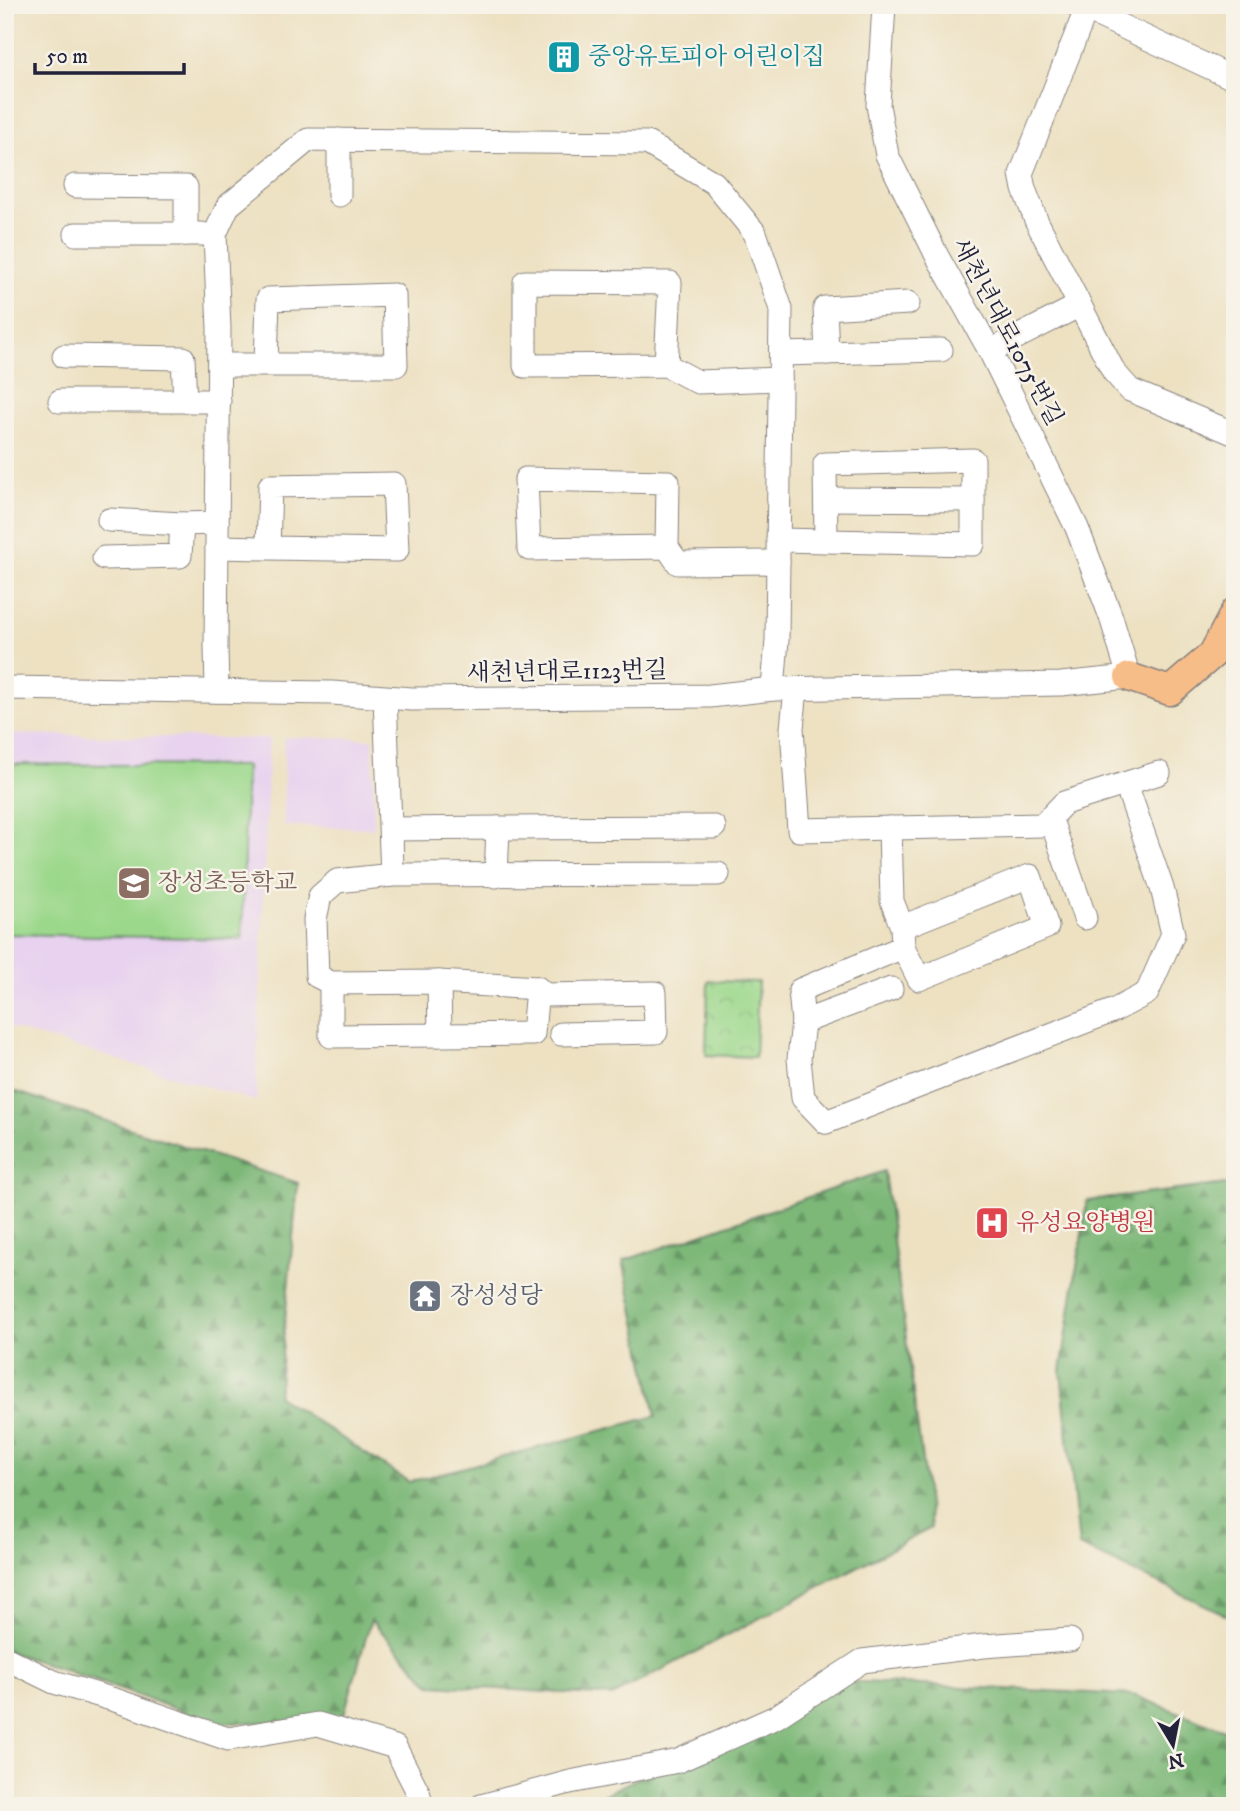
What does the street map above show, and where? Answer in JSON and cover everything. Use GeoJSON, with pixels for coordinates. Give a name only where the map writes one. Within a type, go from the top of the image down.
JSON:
{"type":"FeatureCollection","features":[{"type":"Feature","properties":{"kind":"main road"},"geometry":{"type":"LineString","coordinates":[[1129,677],[1170,691],[1213,654],[1235,612]]}},
{"type":"Feature","properties":{"kind":"street","name":"새천년대로1075번길"},"geometry":{"type":"LineString","coordinates":[[884,5],[878,105],[887,155],[937,256],[990,351],[1077,528],[1111,617],[1129,677]]}},
{"type":"Feature","properties":{"kind":"street"},"geometry":{"type":"LineString","coordinates":[[1235,79],[1084,7],[1021,174],[1036,220],[1114,372],[1130,390],[1235,434]]}},
{"type":"Feature","properties":{"kind":"street"},"geometry":{"type":"LineString","coordinates":[[217,691],[219,329],[215,234],[228,206],[308,140],[647,143],[714,183],[755,233],[781,309],[777,640],[792,729],[799,830],[1043,825],[1064,803],[1159,773]]}},
{"type":"Feature","properties":{"kind":"street"},"geometry":{"type":"LineString","coordinates":[[339,140],[339,195]]}},
{"type":"Feature","properties":{"kind":"street"},"geometry":{"type":"LineString","coordinates":[[75,186],[186,187],[186,234]]}},
{"type":"Feature","properties":{"kind":"street"},"geometry":{"type":"LineString","coordinates":[[76,234],[215,234]]}},
{"type":"Feature","properties":{"kind":"street"},"geometry":{"type":"LineString","coordinates":[[666,365],[670,283],[525,282],[525,366],[666,365],[698,382],[780,379]]}},
{"type":"Feature","properties":{"kind":"street"},"geometry":{"type":"LineString","coordinates":[[219,365],[266,365],[396,365],[394,295],[268,299],[266,365]]}},
{"type":"Feature","properties":{"kind":"street"},"geometry":{"type":"LineString","coordinates":[[827,353],[825,308],[908,303]]}},
{"type":"Feature","properties":{"kind":"street"},"geometry":{"type":"LineString","coordinates":[[990,351],[1080,305]]}},
{"type":"Feature","properties":{"kind":"street"},"geometry":{"type":"LineString","coordinates":[[781,354],[941,349]]}},
{"type":"Feature","properties":{"kind":"street"},"geometry":{"type":"LineString","coordinates":[[64,356],[183,358],[185,401]]}},
{"type":"Feature","properties":{"kind":"street"},"geometry":{"type":"LineString","coordinates":[[60,401],[219,401]]}},
{"type":"Feature","properties":{"kind":"street"},"geometry":{"type":"LineString","coordinates":[[667,547],[529,549],[526,479],[668,482],[667,547],[678,563],[778,551],[826,541],[974,544],[973,460],[825,464],[826,541]]}},
{"type":"Feature","properties":{"kind":"street"},"geometry":{"type":"LineString","coordinates":[[217,547],[268,548],[397,550],[394,484],[270,486],[268,548]]}},
{"type":"Feature","properties":{"kind":"street"},"geometry":{"type":"LineString","coordinates":[[827,499],[973,500]]}},
{"type":"Feature","properties":{"kind":"street"},"geometry":{"type":"LineString","coordinates":[[109,520],[218,523]]}},
{"type":"Feature","properties":{"kind":"street"},"geometry":{"type":"LineString","coordinates":[[104,558],[180,556],[182,524]]}},
{"type":"Feature","properties":{"kind":"street","name":"새천년대로1123번길"},"geometry":{"type":"LineString","coordinates":[[5,688],[332,693],[412,699],[710,696],[784,689],[1061,684],[1129,677]]}},
{"type":"Feature","properties":{"kind":"street"},"geometry":{"type":"LineString","coordinates":[[385,698],[392,875]]}},
{"type":"Feature","properties":{"kind":"street"},"geometry":{"type":"LineString","coordinates":[[890,828],[892,901],[902,937],[919,979],[1047,927],[1030,876],[902,937],[800,990],[803,1022],[799,1059],[803,1098],[827,1122],[1115,1010],[1147,992],[1173,934],[1162,888],[1126,784]]}},
{"type":"Feature","properties":{"kind":"street"},"geometry":{"type":"LineString","coordinates":[[1050,817],[1085,918]]}},
{"type":"Feature","properties":{"kind":"street"},"geometry":{"type":"LineString","coordinates":[[391,829],[715,827]]}},
{"type":"Feature","properties":{"kind":"street"},"geometry":{"type":"LineString","coordinates":[[496,876],[498,828]]}},
{"type":"Feature","properties":{"kind":"street"},"geometry":{"type":"LineString","coordinates":[[561,1034],[656,1032],[655,993],[545,995],[537,988],[439,982],[331,983],[317,976],[315,919],[320,896],[337,881],[392,875],[718,874]]}},
{"type":"Feature","properties":{"kind":"street"},"geometry":{"type":"LineString","coordinates":[[439,982],[440,1035]]}},
{"type":"Feature","properties":{"kind":"street"},"geometry":{"type":"LineString","coordinates":[[331,983],[331,1036],[533,1034],[537,988]]}},
{"type":"Feature","properties":{"kind":"street"},"geometry":{"type":"LineString","coordinates":[[803,1022],[891,989]]}},
{"type":"Feature","properties":{"kind":"street"},"geometry":{"type":"LineString","coordinates":[[481,1806],[570,1782],[678,1762],[776,1717],[862,1661],[984,1646],[1070,1640]]}},
{"type":"Feature","properties":{"kind":"street"},"geometry":{"type":"LineString","coordinates":[[5,1658],[54,1682],[228,1739],[318,1724],[395,1747],[418,1792],[422,1806]]}},
{"type":"Feature","properties":{"kind":"shaded area","name":"장성초등학교"},"geometry":{"type":"Polygon","coordinates":[[[5,734],[269,739],[256,1101],[5,1026],[5,734]]]}},
{"type":"Feature","properties":{"kind":"shaded area"},"geometry":{"type":"Polygon","coordinates":[[[284,737],[373,739],[374,828],[284,826],[284,737]]]}},
{"type":"Feature","properties":{"kind":"green space"},"geometry":{"type":"Polygon","coordinates":[[[5,764],[246,766],[242,939],[5,934],[5,764]]]}},
{"type":"Feature","properties":{"kind":"green space"},"geometry":{"type":"Polygon","coordinates":[[[708,981],[758,982],[755,1057],[706,1055],[708,981]]]}},
{"type":"Feature","properties":{"kind":"green space"},"geometry":{"type":"Polygon","coordinates":[[[5,1090],[298,1183],[278,1396],[409,1482],[656,1416],[623,1261],[884,1171],[931,1528],[612,1696],[431,1685],[371,1620],[342,1721],[216,1723],[5,1651],[5,1090]]]}},
{"type":"Feature","properties":{"kind":"green space"},"geometry":{"type":"Polygon","coordinates":[[[1235,1183],[1235,1619],[1079,1546],[1061,1371],[1087,1201],[1235,1183]]]}},
{"type":"Feature","properties":{"kind":"green space"},"geometry":{"type":"Polygon","coordinates":[[[840,1681],[1133,1695],[1235,1734],[1235,1806],[580,1806],[840,1681]]]}},
{"type":"Feature","properties":{"kind":"place","name":"중앙유토피아 어린이집"},"geometry":{"type":"Point","coordinates":[564,57]}},
{"type":"Feature","properties":{"kind":"place","name":"장성초등학교"},"geometry":{"type":"Point","coordinates":[134,883]}},
{"type":"Feature","properties":{"kind":"place","name":"유성요양병원"},"geometry":{"type":"Point","coordinates":[992,1223]}},
{"type":"Feature","properties":{"kind":"place","name":"장성성당"},"geometry":{"type":"Point","coordinates":[425,1296]}}]}
